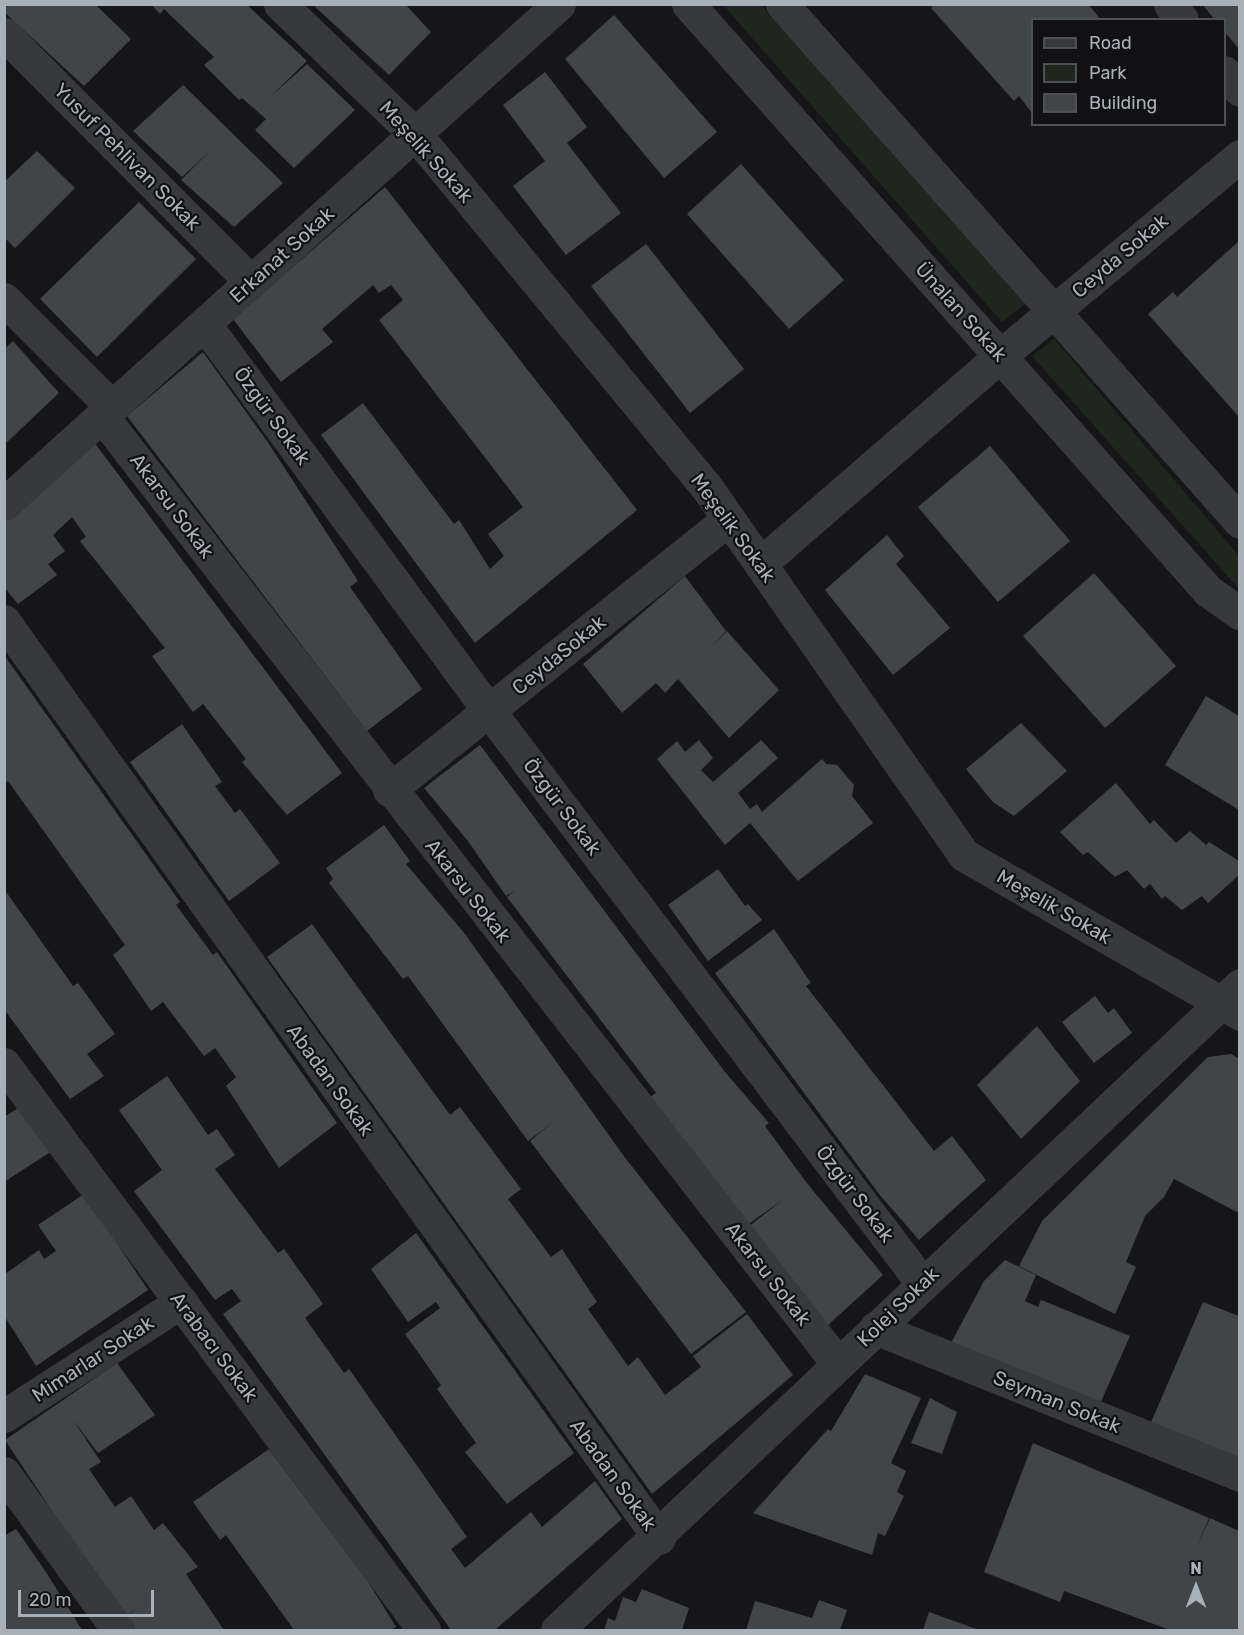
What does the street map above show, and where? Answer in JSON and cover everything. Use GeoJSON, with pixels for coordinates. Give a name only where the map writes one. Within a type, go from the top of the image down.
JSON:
{"type":"FeatureCollection","features":[{"type":"Feature","properties":{"kind":"street","name":"Meşelik Sokak"},"geometry":{"type":"LineString","coordinates":[[280,4],[417,136],[728,519],[964,855],[1232,1001]]}},
{"type":"Feature","properties":{"kind":"street","name":"Erkanat Sokak"},"geometry":{"type":"LineString","coordinates":[[4,504],[206,326],[250,281],[417,136],[558,4]]}},
{"type":"Feature","properties":{"kind":"street","name":"Ünalan Sokak"},"geometry":{"type":"LineString","coordinates":[[688,4],[1208,591],[1239,613]]}},
{"type":"Feature","properties":{"kind":"street"},"geometry":{"type":"LineString","coordinates":[[782,4],[1239,522]]}},
{"type":"Feature","properties":{"kind":"street"},"geometry":{"type":"LineString","coordinates":[[1170,4],[1180,18]]}},
{"type":"Feature","properties":{"kind":"street","name":"Yusuf Pehlivan Sokak"},"geometry":{"type":"LineString","coordinates":[[4,34],[250,281]]}},
{"type":"Feature","properties":{"kind":"street"},"geometry":{"type":"LineString","coordinates":[[1226,74],[1239,90]]}},
{"type":"Feature","properties":{"kind":"street","name":"Ceyda Sokak"},"geometry":{"type":"LineString","coordinates":[[760,564],[999,356],[1239,156]]}},
{"type":"Feature","properties":{"kind":"street","name":"Akarsu Sokak"},"geometry":{"type":"LineString","coordinates":[[4,299],[107,411],[389,790],[838,1364]]}},
{"type":"Feature","properties":{"kind":"street","name":"Özgür Sokak"},"geometry":{"type":"LineString","coordinates":[[206,326],[490,712],[922,1283]]}},
{"type":"Feature","properties":{"kind":"street","name":"CeydaSokak"},"geometry":{"type":"LineString","coordinates":[[389,790],[490,712],[728,519]]}},
{"type":"Feature","properties":{"kind":"street","name":"Abadan Sokak"},"geometry":{"type":"LineString","coordinates":[[4,621],[658,1538]]}},
{"type":"Feature","properties":{"kind":"street","name":"Kolej Sokak"},"geometry":{"type":"LineString","coordinates":[[557,1630],[658,1538],[922,1283],[1232,1001]]}},
{"type":"Feature","properties":{"kind":"street","name":"Arabacı Sokak"},"geometry":{"type":"LineString","coordinates":[[4,1064],[424,1630]]}},
{"type":"Feature","properties":{"kind":"street","name":"Mimarlar Sokak"},"geometry":{"type":"LineString","coordinates":[[4,1416],[181,1302]]}},
{"type":"Feature","properties":{"kind":"street","name":"Seyman Sokak"},"geometry":{"type":"LineString","coordinates":[[875,1328],[1239,1475]]}},
{"type":"Feature","properties":{"kind":"street"},"geometry":{"type":"LineString","coordinates":[[4,1473],[118,1630]]}},
{"type":"Feature","properties":{"kind":"green space"},"geometry":{"type":"Polygon","coordinates":[[[723,5],[761,5],[1029,301],[1002,322],[723,5]]]}},
{"type":"Feature","properties":{"kind":"green space"},"geometry":{"type":"Polygon","coordinates":[[[1054,339],[1239,556],[1239,589],[1032,356],[1054,339]]]}},
{"type":"Feature","properties":{"kind":"building"},"geometry":{"type":"Polygon","coordinates":[[[4,4],[95,4],[131,39],[84,86],[4,12],[4,4]]]}},
{"type":"Feature","properties":{"kind":"building"},"geometry":{"type":"Polygon","coordinates":[[[151,4],[246,4],[307,61],[270,97],[307,64],[355,110],[294,168],[255,130],[266,119],[242,98],[239,100],[204,65],[214,57],[164,9],[160,14],[151,4]]]}},
{"type":"Feature","properties":{"kind":"building"},"geometry":{"type":"Polygon","coordinates":[[[312,4],[405,4],[431,32],[389,75],[312,4]]]}},
{"type":"Feature","properties":{"kind":"building"},"geometry":{"type":"Polygon","coordinates":[[[934,4],[1088,4],[1099,18],[1031,18],[1031,112],[1019,96],[1014,101],[931,8],[934,4]]]}},
{"type":"Feature","properties":{"kind":"building"},"geometry":{"type":"Polygon","coordinates":[[[1202,4],[1239,4],[1239,49],[1226,33],[1226,18],[1213,18],[1202,4]]]}},
{"type":"Feature","properties":{"kind":"building"},"geometry":{"type":"Polygon","coordinates":[[[614,15],[717,132],[664,178],[565,59],[614,15]]]}},
{"type":"Feature","properties":{"kind":"building"},"geometry":{"type":"Polygon","coordinates":[[[545,72],[587,127],[567,143],[621,213],[566,255],[513,186],[545,161],[503,105],[545,72]]]}},
{"type":"Feature","properties":{"kind":"building"},"geometry":{"type":"Polygon","coordinates":[[[183,85],[283,183],[234,227],[181,180],[212,149],[182,177],[133,131],[183,85]]]}},
{"type":"Feature","properties":{"kind":"building"},"geometry":{"type":"Polygon","coordinates":[[[37,151],[75,188],[15,248],[4,237],[4,182],[37,151]]]}},
{"type":"Feature","properties":{"kind":"building"},"geometry":{"type":"Polygon","coordinates":[[[741,164],[844,280],[789,329],[687,214],[741,164]]]}},
{"type":"Feature","properties":{"kind":"building"},"geometry":{"type":"Polygon","coordinates":[[[385,187],[637,510],[475,643],[321,435],[363,403],[454,524],[459,520],[490,569],[504,556],[488,534],[523,507],[379,320],[403,300],[391,285],[379,293],[373,285],[322,329],[333,342],[281,382],[233,319],[385,187]]]}},
{"type":"Feature","properties":{"kind":"building"},"geometry":{"type":"Polygon","coordinates":[[[139,202],[196,259],[97,357],[40,299],[139,202]]]}},
{"type":"Feature","properties":{"kind":"building"},"geometry":{"type":"Polygon","coordinates":[[[1239,241],[1239,417],[1148,314],[1173,292],[1177,297],[1239,241]]]}},
{"type":"Feature","properties":{"kind":"building"},"geometry":{"type":"Polygon","coordinates":[[[646,244],[744,369],[690,413],[591,286],[646,244]]]}},
{"type":"Feature","properties":{"kind":"building"},"geometry":{"type":"Polygon","coordinates":[[[13,341],[59,393],[4,445],[4,349],[13,341]]]}},
{"type":"Feature","properties":{"kind":"building"},"geometry":{"type":"Polygon","coordinates":[[[203,352],[267,441],[358,581],[350,587],[422,689],[367,731],[127,416],[203,352]]]}},
{"type":"Feature","properties":{"kind":"building"},"geometry":{"type":"Polygon","coordinates":[[[91,438],[342,773],[287,815],[242,762],[246,759],[203,704],[193,712],[152,656],[165,648],[80,541],[86,537],[72,517],[53,535],[65,551],[48,564],[57,575],[18,604],[4,587],[4,517],[91,438]]]}},
{"type":"Feature","properties":{"kind":"building"},"geometry":{"type":"Polygon","coordinates":[[[990,446],[1070,541],[998,602],[918,507],[990,446]]]}},
{"type":"Feature","properties":{"kind":"building"},"geometry":{"type":"Polygon","coordinates":[[[887,535],[904,556],[896,564],[950,628],[893,675],[825,590],[887,535]]]}},
{"type":"Feature","properties":{"kind":"building"},"geometry":{"type":"Polygon","coordinates":[[[1094,573],[1176,666],[1105,728],[1023,636],[1094,573]]]}},
{"type":"Feature","properties":{"kind":"building"},"geometry":{"type":"Polygon","coordinates":[[[685,576],[726,631],[711,647],[727,631],[779,690],[729,738],[678,679],[665,693],[656,683],[622,713],[583,664],[685,576]]]}},
{"type":"Feature","properties":{"kind":"building"},"geometry":{"type":"Polygon","coordinates":[[[4,655],[180,902],[176,905],[213,955],[217,952],[337,1123],[279,1168],[226,1086],[236,1077],[215,1048],[204,1056],[163,1002],[151,1011],[113,955],[125,945],[8,781],[4,784],[4,655]]]}},
{"type":"Feature","properties":{"kind":"building"},"geometry":{"type":"Polygon","coordinates":[[[1206,696],[1239,716],[1239,810],[1165,765],[1206,696]]]}},
{"type":"Feature","properties":{"kind":"building"},"geometry":{"type":"Polygon","coordinates":[[[1021,723],[1067,771],[1014,816],[993,802],[966,769],[1021,723]]]}},
{"type":"Feature","properties":{"kind":"building"},"geometry":{"type":"Polygon","coordinates":[[[182,724],[222,782],[215,786],[235,813],[240,809],[280,863],[229,901],[130,762],[182,724]]]}},
{"type":"Feature","properties":{"kind":"building"},"geometry":{"type":"Polygon","coordinates":[[[699,740],[713,758],[701,770],[713,782],[761,740],[778,758],[738,793],[750,809],[757,804],[762,812],[822,759],[826,764],[837,765],[854,785],[852,796],[873,823],[798,881],[750,823],[725,845],[657,759],[677,741],[685,752],[699,740]]]}},
{"type":"Feature","properties":{"kind":"building"},"geometry":{"type":"Polygon","coordinates":[[[480,745],[725,1072],[769,1123],[765,1126],[806,1182],[883,1275],[828,1325],[748,1227],[784,1199],[747,1225],[646,1100],[656,1093],[507,897],[515,890],[506,896],[468,841],[424,788],[480,745]]]}},
{"type":"Feature","properties":{"kind":"building"},"geometry":{"type":"Polygon","coordinates":[[[1116,783],[1150,824],[1154,820],[1176,843],[1190,831],[1206,845],[1209,842],[1239,861],[1239,875],[1208,903],[1202,896],[1182,910],[1165,896],[1162,899],[1150,884],[1144,889],[1127,870],[1115,877],[1088,852],[1083,855],[1060,832],[1116,783]]]}},
{"type":"Feature","properties":{"kind":"building"},"geometry":{"type":"Polygon","coordinates":[[[384,825],[410,861],[406,864],[465,934],[623,1155],[746,1312],[691,1354],[530,1141],[553,1122],[528,1141],[408,976],[403,979],[329,883],[333,879],[326,868],[384,825]]]}},
{"type":"Feature","properties":{"kind":"building"},"geometry":{"type":"Polygon","coordinates":[[[718,869],[745,906],[748,904],[762,920],[708,961],[668,905],[718,869]]]}},
{"type":"Feature","properties":{"kind":"building"},"geometry":{"type":"Polygon","coordinates":[[[4,889],[73,986],[78,983],[115,1034],[87,1054],[104,1076],[70,1099],[4,1009],[4,889]]]}},
{"type":"Feature","properties":{"kind":"building"},"geometry":{"type":"Polygon","coordinates":[[[312,924],[450,1115],[460,1107],[521,1189],[508,1199],[551,1257],[562,1249],[597,1302],[588,1309],[628,1366],[638,1357],[665,1395],[701,1367],[693,1356],[747,1314],[793,1375],[652,1494],[267,957],[312,924]]]}},
{"type":"Feature","properties":{"kind":"building"},"geometry":{"type":"Polygon","coordinates":[[[774,929],[811,983],[806,986],[934,1151],[952,1136],[986,1180],[919,1240],[879,1194],[715,973],[774,929]]]}},
{"type":"Feature","properties":{"kind":"building"},"geometry":{"type":"Polygon","coordinates":[[[1095,996],[1108,1013],[1114,1008],[1132,1033],[1094,1063],[1062,1022],[1095,996]]]}},
{"type":"Feature","properties":{"kind":"building"},"geometry":{"type":"Polygon","coordinates":[[[1037,1026],[1080,1081],[1021,1139],[977,1085],[1037,1026]]]}},
{"type":"Feature","properties":{"kind":"building"},"geometry":{"type":"Polygon","coordinates":[[[1231,1054],[1239,1059],[1239,1213],[1174,1179],[1164,1197],[1145,1216],[1126,1262],[1136,1267],[1115,1314],[1019,1266],[1042,1221],[1208,1057],[1231,1054]]]}},
{"type":"Feature","properties":{"kind":"building"},"geometry":{"type":"Polygon","coordinates":[[[167,1076],[208,1135],[217,1129],[235,1155],[215,1169],[278,1253],[284,1249],[323,1304],[305,1318],[344,1373],[349,1369],[467,1537],[451,1549],[465,1568],[531,1512],[542,1527],[595,1481],[622,1519],[495,1630],[451,1630],[223,1314],[241,1301],[232,1289],[215,1300],[134,1191],[162,1170],[119,1110],[167,1076]]]}},
{"type":"Feature","properties":{"kind":"building"},"geometry":{"type":"Polygon","coordinates":[[[20,1107],[52,1151],[4,1182],[4,1117],[20,1107]]]}},
{"type":"Feature","properties":{"kind":"building"},"geometry":{"type":"Polygon","coordinates":[[[84,1194],[148,1290],[36,1366],[5,1317],[5,1274],[39,1250],[44,1259],[56,1251],[38,1225],[84,1194]]]}},
{"type":"Feature","properties":{"kind":"building"},"geometry":{"type":"Polygon","coordinates":[[[416,1233],[574,1453],[507,1504],[465,1452],[476,1443],[437,1389],[441,1385],[405,1334],[440,1308],[436,1302],[408,1322],[371,1269],[416,1233]]]}},
{"type":"Feature","properties":{"kind":"building"},"geometry":{"type":"Polygon","coordinates":[[[1005,1260],[1036,1275],[1025,1301],[1038,1307],[1041,1300],[1130,1336],[1099,1406],[951,1343],[984,1281],[1005,1260]]]}},
{"type":"Feature","properties":{"kind":"building"},"geometry":{"type":"Polygon","coordinates":[[[1203,1302],[1239,1316],[1239,1464],[1149,1427],[1203,1302]]]}},
{"type":"Feature","properties":{"kind":"building"},"geometry":{"type":"Polygon","coordinates":[[[117,1363],[155,1415],[98,1453],[73,1420],[101,1462],[89,1469],[115,1507],[131,1496],[154,1530],[163,1523],[198,1567],[186,1574],[224,1630],[132,1630],[124,1618],[142,1605],[123,1618],[5,1440],[117,1363]]]}},
{"type":"Feature","properties":{"kind":"building"},"geometry":{"type":"Polygon","coordinates":[[[865,1374],[921,1398],[891,1463],[906,1471],[897,1492],[904,1496],[885,1536],[878,1533],[872,1555],[753,1513],[828,1429],[831,1431],[865,1374]]]}},
{"type":"Feature","properties":{"kind":"building"},"geometry":{"type":"Polygon","coordinates":[[[930,1398],[957,1412],[942,1454],[911,1443],[930,1398]]]}},
{"type":"Feature","properties":{"kind":"building"},"geometry":{"type":"Polygon","coordinates":[[[1033,1443],[1209,1518],[1196,1549],[1210,1518],[1239,1531],[1239,1630],[1170,1630],[1064,1591],[1060,1602],[984,1572],[1033,1443]]]}},
{"type":"Feature","properties":{"kind":"building"},"geometry":{"type":"Polygon","coordinates":[[[269,1449],[367,1580],[396,1627],[391,1630],[294,1630],[226,1535],[220,1540],[193,1502],[269,1449]]]}},
{"type":"Feature","properties":{"kind":"building"},"geometry":{"type":"Polygon","coordinates":[[[16,1529],[82,1630],[4,1630],[4,1536],[16,1529]]]}},
{"type":"Feature","properties":{"kind":"building"},"geometry":{"type":"Polygon","coordinates":[[[642,1589],[689,1608],[682,1630],[604,1630],[608,1618],[615,1621],[623,1597],[636,1602],[642,1589]]]}},
{"type":"Feature","properties":{"kind":"building"},"geometry":{"type":"Polygon","coordinates":[[[819,1600],[847,1610],[840,1630],[746,1630],[755,1601],[812,1618],[819,1600]]]}},
{"type":"Feature","properties":{"kind":"building"},"geometry":{"type":"Polygon","coordinates":[[[929,1612],[979,1630],[923,1630],[929,1612]]]}}]}
